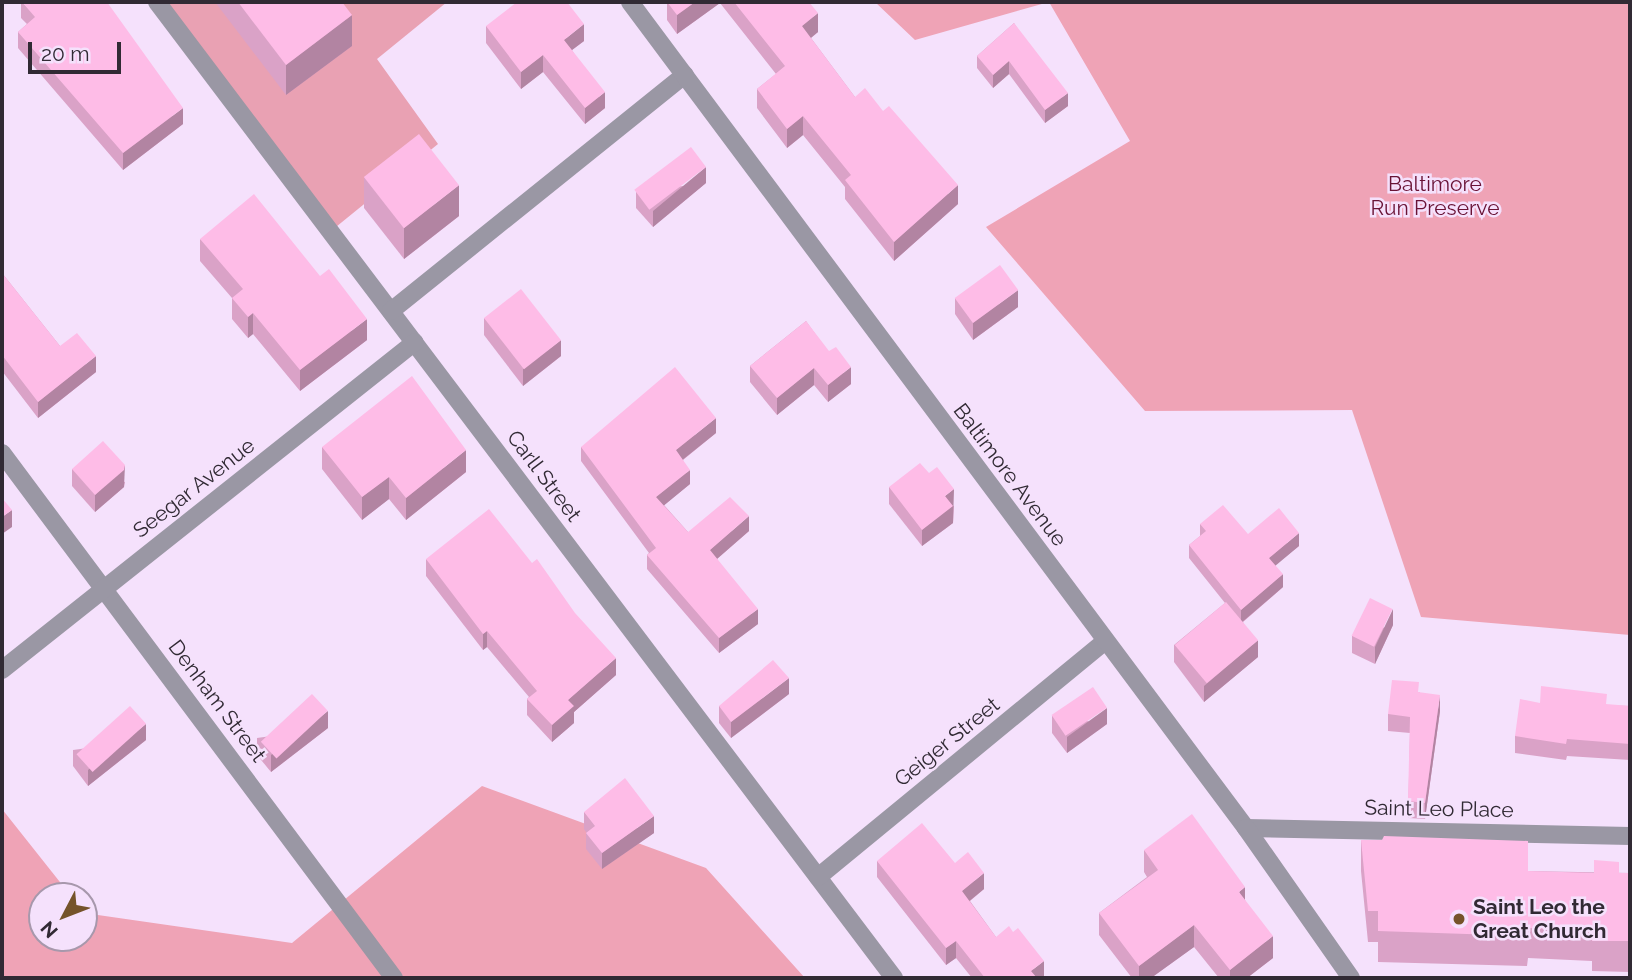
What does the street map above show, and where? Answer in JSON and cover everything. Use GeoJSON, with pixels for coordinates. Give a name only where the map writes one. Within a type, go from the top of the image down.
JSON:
{"type":"FeatureCollection","features":[{"type":"Feature","properties":{"kind":"street","name":"Carll Street"},"geometry":{"type":"LineString","coordinates":[[157,2],[894,978]]}},
{"type":"Feature","properties":{"kind":"street","name":"Baltimore Avenue"},"geometry":{"type":"LineString","coordinates":[[630,2],[1246,828],[1351,978]]}},
{"type":"Feature","properties":{"kind":"street"},"geometry":{"type":"LineString","coordinates":[[391,312],[685,75]]}},
{"type":"Feature","properties":{"kind":"street","name":"Seegar Avenue"},"geometry":{"type":"LineString","coordinates":[[2,670],[415,342]]}},
{"type":"Feature","properties":{"kind":"street","name":"Denham Street"},"geometry":{"type":"LineString","coordinates":[[2,453],[394,978]]}},
{"type":"Feature","properties":{"kind":"street","name":"Geiger Street"},"geometry":{"type":"LineString","coordinates":[[818,877],[1105,641]]}},
{"type":"Feature","properties":{"kind":"street","name":"Saint Leo Place"},"geometry":{"type":"LineString","coordinates":[[1246,828],[1630,836]]}},
{"type":"Feature","properties":{"kind":"shaded area"},"geometry":{"type":"Polygon","coordinates":[[[157,2],[447,2],[377,59],[438,144],[331,231],[157,2]]]}},
{"type":"Feature","properties":{"kind":"green space"},"geometry":{"type":"Polygon","coordinates":[[[875,2],[1049,2],[915,40],[875,2]]]}},
{"type":"Feature","properties":{"kind":"green space","name":"Baltimore Run Preserve"},"geometry":{"type":"Polygon","coordinates":[[[1049,2],[1630,2],[1630,635],[1421,617],[1352,410],[1145,411],[986,227],[1130,141],[1049,2]]]}},
{"type":"Feature","properties":{"kind":"green space"},"geometry":{"type":"Polygon","coordinates":[[[482,786],[706,868],[805,978],[2,978],[2,809],[60,882],[28,882],[28,952],[98,952],[98,915],[292,943],[482,786]]]}},
{"type":"Feature","properties":{"kind":"building"},"geometry":{"type":"Polygon","coordinates":[[[22,2],[107,2],[183,108],[123,153],[18,32],[35,17],[22,2]]]}},
{"type":"Feature","properties":{"kind":"building"},"geometry":{"type":"Polygon","coordinates":[[[238,2],[342,2],[352,15],[286,65],[238,2]]]}},
{"type":"Feature","properties":{"kind":"building"},"geometry":{"type":"Polygon","coordinates":[[[517,2],[567,2],[584,24],[564,40],[605,92],[585,108],[543,55],[521,72],[486,26],[517,2]]]}},
{"type":"Feature","properties":{"kind":"building"},"geometry":{"type":"Polygon","coordinates":[[[667,2],[695,2],[677,15],[667,2]]]}},
{"type":"Feature","properties":{"kind":"building"},"geometry":{"type":"Polygon","coordinates":[[[734,2],[809,2],[818,13],[802,26],[855,97],[865,88],[883,111],[889,106],[958,185],[894,242],[845,180],[851,175],[803,116],[787,129],[757,89],[785,66],[734,2]]]}},
{"type":"Feature","properties":{"kind":"building"},"geometry":{"type":"Polygon","coordinates":[[[1014,23],[1068,93],[1045,110],[1009,61],[993,75],[977,56],[1014,23]]]}},
{"type":"Feature","properties":{"kind":"building"},"geometry":{"type":"Polygon","coordinates":[[[419,134],[459,185],[404,228],[364,177],[419,134]]]}},
{"type":"Feature","properties":{"kind":"building"},"geometry":{"type":"Polygon","coordinates":[[[691,147],[706,167],[649,210],[634,190],[691,147]]]}},
{"type":"Feature","properties":{"kind":"building"},"geometry":{"type":"Polygon","coordinates":[[[254,194],[320,276],[329,269],[367,319],[300,370],[253,313],[248,317],[232,298],[243,289],[200,239],[254,194]]]}},
{"type":"Feature","properties":{"kind":"building"},"geometry":{"type":"Polygon","coordinates":[[[1000,265],[1018,290],[973,323],[955,298],[1000,265]]]}},
{"type":"Feature","properties":{"kind":"building"},"geometry":{"type":"Polygon","coordinates":[[[2,273],[60,346],[77,333],[96,356],[38,402],[2,355],[2,273]]]}},
{"type":"Feature","properties":{"kind":"building"},"geometry":{"type":"Polygon","coordinates":[[[521,289],[561,340],[524,369],[484,318],[521,289]]]}},
{"type":"Feature","properties":{"kind":"building"},"geometry":{"type":"Polygon","coordinates":[[[806,321],[829,351],[836,347],[851,367],[828,385],[814,368],[777,398],[750,366],[806,321]]]}},
{"type":"Feature","properties":{"kind":"building"},"geometry":{"type":"Polygon","coordinates":[[[675,367],[716,418],[676,450],[690,470],[656,497],[688,532],[730,497],[749,516],[710,550],[758,609],[719,638],[647,555],[656,548],[581,447],[675,367]]]}},
{"type":"Feature","properties":{"kind":"building"},"geometry":{"type":"Polygon","coordinates":[[[412,376],[466,450],[406,498],[389,477],[362,497],[322,447],[412,376]]]}},
{"type":"Feature","properties":{"kind":"building"},"geometry":{"type":"Polygon","coordinates":[[[103,441],[125,465],[124,470],[95,495],[72,469],[103,441]]]}},
{"type":"Feature","properties":{"kind":"building"},"geometry":{"type":"Polygon","coordinates":[[[920,463],[929,473],[937,467],[954,489],[945,496],[953,506],[922,530],[889,487],[920,463]]]}},
{"type":"Feature","properties":{"kind":"building"},"geometry":{"type":"Polygon","coordinates":[[[2,498],[12,510],[2,517],[2,498]]]}},
{"type":"Feature","properties":{"kind":"building"},"geometry":{"type":"Polygon","coordinates":[[[1223,505],[1248,534],[1279,508],[1299,533],[1269,558],[1283,574],[1241,610],[1189,545],[1206,531],[1200,524],[1223,505]]]}},
{"type":"Feature","properties":{"kind":"building"},"geometry":{"type":"Polygon","coordinates":[[[489,509],[532,563],[537,559],[575,613],[616,658],[568,700],[574,706],[552,725],[527,699],[537,691],[487,631],[483,634],[426,559],[489,509]]]}},
{"type":"Feature","properties":{"kind":"building"},"geometry":{"type":"Polygon","coordinates":[[[1370,598],[1392,609],[1374,647],[1352,636],[1370,598]]]}},
{"type":"Feature","properties":{"kind":"building"},"geometry":{"type":"Polygon","coordinates":[[[1226,602],[1258,640],[1207,683],[1175,645],[1226,602]]]}},
{"type":"Feature","properties":{"kind":"building"},"geometry":{"type":"Polygon","coordinates":[[[773,660],[789,678],[731,722],[719,706],[773,660]]]}},
{"type":"Feature","properties":{"kind":"building"},"geometry":{"type":"Polygon","coordinates":[[[1392,680],[1419,682],[1418,692],[1440,695],[1425,803],[1408,801],[1410,717],[1388,714],[1392,680]]]}},
{"type":"Feature","properties":{"kind":"building"},"geometry":{"type":"Polygon","coordinates":[[[1541,686],[1607,694],[1606,704],[1630,706],[1630,744],[1567,739],[1566,744],[1515,736],[1520,699],[1540,703],[1541,686]]]}},
{"type":"Feature","properties":{"kind":"building"},"geometry":{"type":"Polygon","coordinates":[[[1093,687],[1107,708],[1066,736],[1052,715],[1093,687]]]}},
{"type":"Feature","properties":{"kind":"building"},"geometry":{"type":"Polygon","coordinates":[[[312,694],[328,711],[276,759],[261,742],[312,694]]]}},
{"type":"Feature","properties":{"kind":"building"},"geometry":{"type":"Polygon","coordinates":[[[130,706],[146,724],[93,772],[76,754],[130,706]]]}},
{"type":"Feature","properties":{"kind":"building"},"geometry":{"type":"Polygon","coordinates":[[[625,778],[654,816],[602,853],[586,833],[595,826],[584,812],[625,778]]]}},
{"type":"Feature","properties":{"kind":"building"},"geometry":{"type":"Polygon","coordinates":[[[1192,814],[1245,887],[1239,892],[1273,936],[1230,970],[1194,925],[1139,966],[1099,913],[1158,870],[1144,850],[1192,814]]]}},
{"type":"Feature","properties":{"kind":"building"},"geometry":{"type":"Polygon","coordinates":[[[922,823],[955,863],[968,852],[984,873],[962,891],[996,937],[1009,926],[1013,932],[1018,928],[1044,961],[1031,971],[1037,978],[985,978],[956,941],[946,948],[877,861],[922,823]]]}},
{"type":"Feature","properties":{"kind":"building"},"geometry":{"type":"Polygon","coordinates":[[[1384,836],[1528,841],[1528,871],[1594,873],[1594,860],[1619,862],[1619,873],[1630,873],[1630,941],[1592,941],[1592,930],[1528,928],[1527,936],[1378,931],[1378,911],[1368,911],[1361,840],[1382,840],[1384,836]]]}},
{"type":"Feature","properties":{"kind":"place","name":"Saint Leo the Great Church"},"geometry":{"type":"Point","coordinates":[1459,919]}}]}
